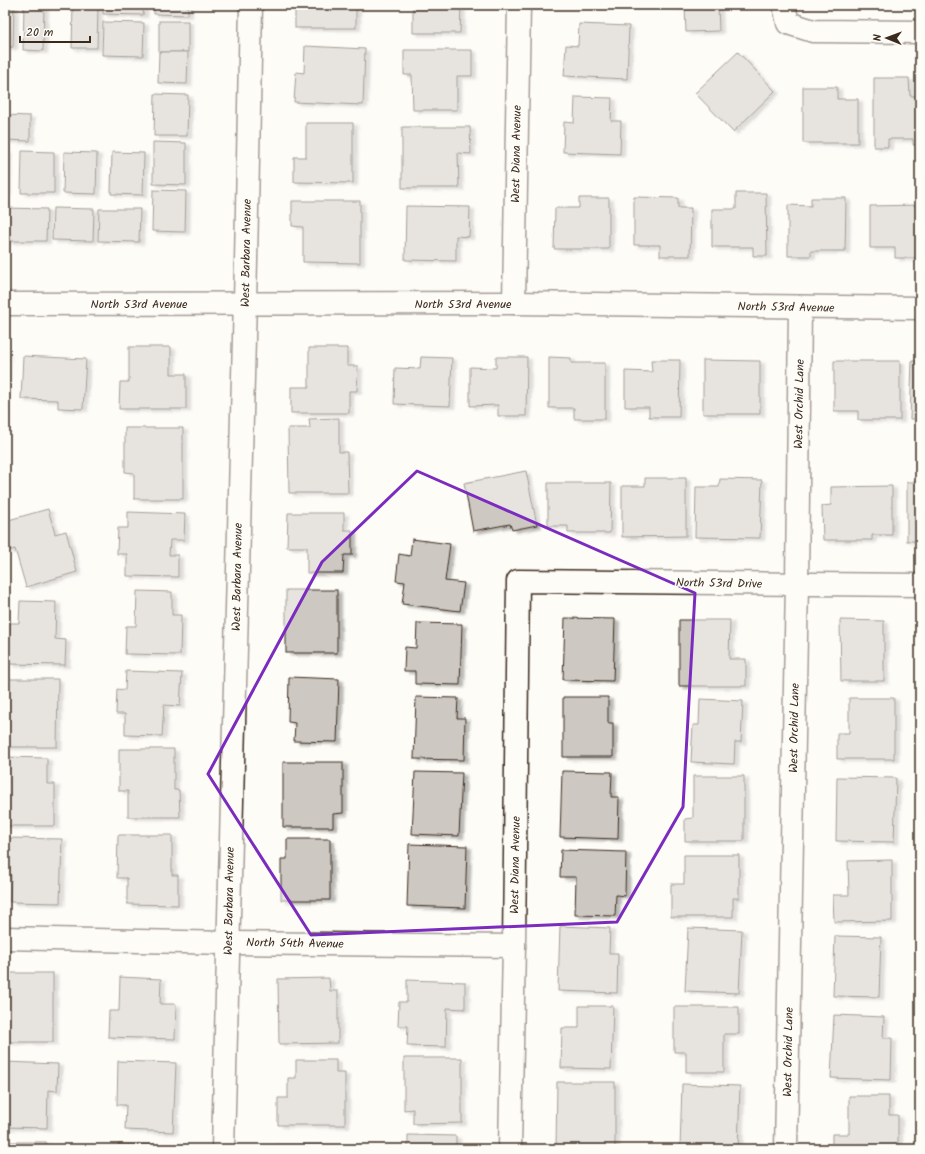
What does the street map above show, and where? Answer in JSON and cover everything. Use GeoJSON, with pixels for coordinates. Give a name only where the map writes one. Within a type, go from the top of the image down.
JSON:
{"type":"FeatureCollection","features":[{"type":"Feature","properties":{"kind":"street","name":"West Barbara Avenue"},"geometry":{"type":"LineString","coordinates":[[223,1149],[245,304],[250,5]]}},
{"type":"Feature","properties":{"kind":"street","name":"West Diana Avenue"},"geometry":{"type":"LineString","coordinates":[[514,303],[519,5]]}},
{"type":"Feature","properties":{"kind":"street"},"geometry":{"type":"LineString","coordinates":[[786,14],[813,31],[920,32]]}},
{"type":"Feature","properties":{"kind":"street","name":"North 53rd Avenue"},"geometry":{"type":"LineString","coordinates":[[5,304],[514,303],[920,308]]}},
{"type":"Feature","properties":{"kind":"street","name":"West Orchid Lane"},"geometry":{"type":"LineString","coordinates":[[786,1149],[797,584],[800,307]]}},
{"type":"Feature","properties":{"kind":"street","name":"West Diana Avenue"},"geometry":{"type":"LineString","coordinates":[[510,1149],[518,580]]}},
{"type":"Feature","properties":{"kind":"street","name":"North 53rd Drive"},"geometry":{"type":"LineString","coordinates":[[518,580],[920,586]]}},
{"type":"Feature","properties":{"kind":"street","name":"North 54th Avenue"},"geometry":{"type":"LineString","coordinates":[[5,938],[228,943],[514,946]]}},
{"type":"Feature","properties":{"kind":"highlighted area"},"geometry":{"type":"Polygon","coordinates":[[[417,471],[695,593],[683,807],[617,922],[311,935],[208,774],[322,562],[417,471]]]}},
{"type":"Feature","properties":{"kind":"building"},"geometry":{"type":"Polygon","coordinates":[[[5,5],[14,5],[13,47],[5,47],[5,5]]]}},
{"type":"Feature","properties":{"kind":"building"},"geometry":{"type":"Polygon","coordinates":[[[24,5],[44,5],[43,51],[23,50],[24,5]]]}},
{"type":"Feature","properties":{"kind":"building"},"geometry":{"type":"Polygon","coordinates":[[[73,5],[98,5],[97,48],[72,48],[73,5]]]}},
{"type":"Feature","properties":{"kind":"building"},"geometry":{"type":"Polygon","coordinates":[[[103,5],[144,5],[143,15],[103,14],[103,5]]]}},
{"type":"Feature","properties":{"kind":"building"},"geometry":{"type":"Polygon","coordinates":[[[154,5],[188,5],[188,15],[154,14],[154,5]]]}},
{"type":"Feature","properties":{"kind":"building"},"geometry":{"type":"Polygon","coordinates":[[[295,5],[356,5],[356,28],[295,28],[295,5]]]}},
{"type":"Feature","properties":{"kind":"building"},"geometry":{"type":"Polygon","coordinates":[[[413,5],[461,5],[460,33],[413,33],[413,5]]]}},
{"type":"Feature","properties":{"kind":"building"},"geometry":{"type":"Polygon","coordinates":[[[671,5],[718,5],[719,31],[686,32],[685,7],[671,7],[671,5]]]}},
{"type":"Feature","properties":{"kind":"building"},"geometry":{"type":"Polygon","coordinates":[[[159,21],[188,21],[188,52],[159,52],[159,21]]]}},
{"type":"Feature","properties":{"kind":"building"},"geometry":{"type":"Polygon","coordinates":[[[103,22],[144,23],[143,56],[102,55],[103,22]]]}},
{"type":"Feature","properties":{"kind":"building"},"geometry":{"type":"Polygon","coordinates":[[[579,24],[629,26],[627,79],[564,76],[566,45],[578,46],[579,24]]]}},
{"type":"Feature","properties":{"kind":"building"},"geometry":{"type":"Polygon","coordinates":[[[305,46],[365,49],[363,105],[294,102],[296,72],[304,73],[305,46]]]}},
{"type":"Feature","properties":{"kind":"building"},"geometry":{"type":"Polygon","coordinates":[[[404,50],[472,50],[472,76],[457,76],[457,110],[413,110],[412,75],[404,75],[404,50]]]}},
{"type":"Feature","properties":{"kind":"building"},"geometry":{"type":"Polygon","coordinates":[[[159,52],[188,52],[187,84],[158,83],[159,52]]]}},
{"type":"Feature","properties":{"kind":"building"},"geometry":{"type":"Polygon","coordinates":[[[738,52],[775,91],[733,132],[695,93],[738,52]]]}},
{"type":"Feature","properties":{"kind":"building"},"geometry":{"type":"Polygon","coordinates":[[[874,78],[909,78],[910,96],[920,96],[920,145],[913,145],[913,139],[888,139],[888,147],[874,147],[874,78]]]}},
{"type":"Feature","properties":{"kind":"building"},"geometry":{"type":"Polygon","coordinates":[[[803,87],[837,87],[837,99],[858,99],[858,143],[803,143],[803,87]]]}},
{"type":"Feature","properties":{"kind":"building"},"geometry":{"type":"Polygon","coordinates":[[[155,94],[188,95],[187,136],[154,136],[155,94]]]}},
{"type":"Feature","properties":{"kind":"building"},"geometry":{"type":"Polygon","coordinates":[[[575,97],[612,98],[611,121],[621,121],[620,154],[563,152],[564,122],[574,123],[575,97]]]}},
{"type":"Feature","properties":{"kind":"building"},"geometry":{"type":"Polygon","coordinates":[[[5,115],[30,116],[30,141],[5,140],[5,115]]]}},
{"type":"Feature","properties":{"kind":"building"},"geometry":{"type":"Polygon","coordinates":[[[306,123],[353,123],[353,183],[294,182],[294,157],[306,157],[306,123]]]}},
{"type":"Feature","properties":{"kind":"building"},"geometry":{"type":"Polygon","coordinates":[[[402,127],[470,127],[471,154],[458,153],[459,188],[402,188],[402,127]]]}},
{"type":"Feature","properties":{"kind":"building"},"geometry":{"type":"Polygon","coordinates":[[[153,142],[186,143],[186,185],[153,184],[153,142]]]}},
{"type":"Feature","properties":{"kind":"building"},"geometry":{"type":"Polygon","coordinates":[[[5,151],[7,151],[6,193],[5,193],[5,151]]]}},
{"type":"Feature","properties":{"kind":"building"},"geometry":{"type":"Polygon","coordinates":[[[22,151],[54,152],[54,193],[21,193],[22,151]]]}},
{"type":"Feature","properties":{"kind":"building"},"geometry":{"type":"Polygon","coordinates":[[[64,152],[97,153],[96,194],[63,193],[64,152]]]}},
{"type":"Feature","properties":{"kind":"building"},"geometry":{"type":"Polygon","coordinates":[[[112,152],[144,153],[143,195],[111,194],[112,152]]]}},
{"type":"Feature","properties":{"kind":"building"},"geometry":{"type":"Polygon","coordinates":[[[153,190],[186,191],[185,232],[152,231],[153,190]]]}},
{"type":"Feature","properties":{"kind":"building"},"geometry":{"type":"Polygon","coordinates":[[[736,193],[766,193],[767,256],[753,256],[753,247],[712,247],[712,209],[736,209],[736,193]]]}},
{"type":"Feature","properties":{"kind":"building"},"geometry":{"type":"Polygon","coordinates":[[[634,197],[678,198],[678,208],[691,208],[690,256],[660,256],[660,245],[634,245],[634,197]]]}},
{"type":"Feature","properties":{"kind":"building"},"geometry":{"type":"Polygon","coordinates":[[[579,198],[609,198],[609,249],[554,249],[555,208],[579,208],[579,198]]]}},
{"type":"Feature","properties":{"kind":"building"},"geometry":{"type":"Polygon","coordinates":[[[811,198],[846,198],[845,251],[811,251],[811,256],[788,256],[788,205],[811,206],[811,198]]]}},
{"type":"Feature","properties":{"kind":"building"},"geometry":{"type":"Polygon","coordinates":[[[292,201],[360,201],[360,263],[303,262],[303,227],[292,226],[292,201]]]}},
{"type":"Feature","properties":{"kind":"building"},"geometry":{"type":"Polygon","coordinates":[[[920,205],[920,258],[895,258],[895,248],[870,248],[870,206],[920,205]]]}},
{"type":"Feature","properties":{"kind":"building"},"geometry":{"type":"Polygon","coordinates":[[[406,206],[470,207],[469,237],[456,236],[456,261],[405,260],[406,206]]]}},
{"type":"Feature","properties":{"kind":"building"},"geometry":{"type":"Polygon","coordinates":[[[5,208],[47,209],[46,241],[5,241],[5,208]]]}},
{"type":"Feature","properties":{"kind":"building"},"geometry":{"type":"Polygon","coordinates":[[[53,208],[94,209],[93,241],[52,240],[53,208]]]}},
{"type":"Feature","properties":{"kind":"building"},"geometry":{"type":"Polygon","coordinates":[[[99,209],[140,209],[139,242],[98,241],[99,209]]]}},
{"type":"Feature","properties":{"kind":"building"},"geometry":{"type":"Polygon","coordinates":[[[129,347],[171,347],[171,374],[186,374],[186,409],[119,409],[120,382],[129,382],[129,347]]]}},
{"type":"Feature","properties":{"kind":"building"},"geometry":{"type":"Polygon","coordinates":[[[309,348],[347,348],[347,366],[358,366],[357,391],[349,391],[349,413],[291,413],[291,387],[309,387],[309,348]]]}},
{"type":"Feature","properties":{"kind":"building"},"geometry":{"type":"Polygon","coordinates":[[[5,352],[6,352],[5,387],[5,352]]]}},
{"type":"Feature","properties":{"kind":"building"},"geometry":{"type":"Polygon","coordinates":[[[23,356],[86,359],[83,409],[58,408],[58,400],[21,399],[23,356]]]}},
{"type":"Feature","properties":{"kind":"building"},"geometry":{"type":"Polygon","coordinates":[[[421,357],[452,358],[450,406],[394,404],[395,368],[420,369],[421,357]]]}},
{"type":"Feature","properties":{"kind":"building"},"geometry":{"type":"Polygon","coordinates":[[[496,357],[527,357],[526,416],[498,416],[498,405],[470,406],[470,367],[496,368],[496,357]]]}},
{"type":"Feature","properties":{"kind":"building"},"geometry":{"type":"Polygon","coordinates":[[[549,357],[571,358],[571,363],[605,363],[605,419],[574,419],[574,408],[549,408],[549,357]]]}},
{"type":"Feature","properties":{"kind":"building"},"geometry":{"type":"Polygon","coordinates":[[[651,360],[680,360],[679,417],[649,417],[649,407],[625,407],[625,371],[652,372],[651,360]]]}},
{"type":"Feature","properties":{"kind":"building"},"geometry":{"type":"Polygon","coordinates":[[[703,360],[760,361],[760,414],[703,414],[703,360]]]}},
{"type":"Feature","properties":{"kind":"building"},"geometry":{"type":"Polygon","coordinates":[[[834,361],[900,361],[900,420],[858,420],[858,411],[834,411],[834,361]]]}},
{"type":"Feature","properties":{"kind":"building"},"geometry":{"type":"Polygon","coordinates":[[[912,361],[920,361],[920,419],[910,419],[912,361]]]}},
{"type":"Feature","properties":{"kind":"building"},"geometry":{"type":"Polygon","coordinates":[[[339,418],[339,452],[347,452],[348,493],[289,493],[288,428],[310,428],[309,419],[339,418]]]}},
{"type":"Feature","properties":{"kind":"building"},"geometry":{"type":"Polygon","coordinates":[[[125,428],[183,428],[183,499],[134,499],[134,473],[125,472],[125,428]]]}},
{"type":"Feature","properties":{"kind":"building"},"geometry":{"type":"Polygon","coordinates":[[[526,471],[537,525],[512,530],[510,524],[473,531],[464,483],[526,471]]]}},
{"type":"Feature","properties":{"kind":"building"},"geometry":{"type":"Polygon","coordinates":[[[645,478],[686,478],[686,536],[622,537],[622,486],[645,486],[645,478]]]}},
{"type":"Feature","properties":{"kind":"building"},"geometry":{"type":"Polygon","coordinates":[[[720,479],[762,480],[760,538],[695,537],[696,487],[719,487],[720,479]]]}},
{"type":"Feature","properties":{"kind":"building"},"geometry":{"type":"Polygon","coordinates":[[[907,482],[920,482],[920,541],[907,541],[907,482]]]}},
{"type":"Feature","properties":{"kind":"building"},"geometry":{"type":"Polygon","coordinates":[[[548,483],[611,483],[610,533],[568,533],[568,526],[548,526],[548,483]]]}},
{"type":"Feature","properties":{"kind":"building"},"geometry":{"type":"Polygon","coordinates":[[[892,486],[892,535],[872,535],[872,540],[823,540],[822,506],[831,505],[831,487],[892,486]]]}},
{"type":"Feature","properties":{"kind":"building"},"geometry":{"type":"Polygon","coordinates":[[[48,509],[55,534],[66,531],[77,572],[26,587],[15,549],[7,551],[5,543],[5,521],[48,509]]]}},
{"type":"Feature","properties":{"kind":"building"},"geometry":{"type":"Polygon","coordinates":[[[128,512],[185,514],[184,540],[170,540],[169,555],[178,555],[178,577],[127,576],[127,554],[117,554],[118,528],[128,528],[128,512]]]}},
{"type":"Feature","properties":{"kind":"building"},"geometry":{"type":"Polygon","coordinates":[[[288,513],[344,513],[344,530],[352,530],[352,555],[344,555],[343,573],[307,573],[307,547],[287,547],[288,513]]]}},
{"type":"Feature","properties":{"kind":"building"},"geometry":{"type":"Polygon","coordinates":[[[412,539],[450,544],[445,581],[464,583],[460,611],[402,604],[405,582],[396,581],[399,554],[410,556],[412,539]]]}},
{"type":"Feature","properties":{"kind":"building"},"geometry":{"type":"Polygon","coordinates":[[[286,590],[337,590],[337,653],[286,653],[286,590]]]}},
{"type":"Feature","properties":{"kind":"building"},"geometry":{"type":"Polygon","coordinates":[[[137,591],[172,592],[172,615],[181,615],[180,655],[125,654],[126,626],[136,626],[137,591]]]}},
{"type":"Feature","properties":{"kind":"building"},"geometry":{"type":"Polygon","coordinates":[[[20,601],[56,602],[55,639],[66,640],[65,665],[9,664],[10,623],[19,623],[20,601]]]}},
{"type":"Feature","properties":{"kind":"building"},"geometry":{"type":"Polygon","coordinates":[[[565,618],[615,619],[613,681],[563,680],[565,618]]]}},
{"type":"Feature","properties":{"kind":"building"},"geometry":{"type":"Polygon","coordinates":[[[679,620],[730,620],[729,659],[746,659],[746,686],[679,686],[679,620]]]}},
{"type":"Feature","properties":{"kind":"building"},"geometry":{"type":"Polygon","coordinates":[[[840,620],[884,621],[884,681],[841,681],[840,620]]]}},
{"type":"Feature","properties":{"kind":"building"},"geometry":{"type":"Polygon","coordinates":[[[417,623],[462,624],[460,685],[415,684],[415,671],[404,671],[405,647],[416,648],[417,623]]]}},
{"type":"Feature","properties":{"kind":"building"},"geometry":{"type":"Polygon","coordinates":[[[126,671],[182,673],[180,706],[164,705],[162,736],[125,735],[125,714],[116,714],[117,689],[125,690],[126,671]]]}},
{"type":"Feature","properties":{"kind":"building"},"geometry":{"type":"Polygon","coordinates":[[[289,677],[339,679],[337,742],[294,741],[295,723],[288,722],[289,677]]]}},
{"type":"Feature","properties":{"kind":"building"},"geometry":{"type":"Polygon","coordinates":[[[5,679],[58,679],[57,747],[5,747],[5,679]]]}},
{"type":"Feature","properties":{"kind":"building"},"geometry":{"type":"Polygon","coordinates":[[[416,697],[458,698],[457,718],[465,718],[464,760],[414,759],[416,697]]]}},
{"type":"Feature","properties":{"kind":"building"},"geometry":{"type":"Polygon","coordinates":[[[563,697],[608,697],[608,723],[613,723],[613,757],[563,757],[563,697]]]}},
{"type":"Feature","properties":{"kind":"building"},"geometry":{"type":"Polygon","coordinates":[[[849,698],[894,698],[894,759],[837,759],[837,733],[849,733],[849,698]]]}},
{"type":"Feature","properties":{"kind":"building"},"geometry":{"type":"Polygon","coordinates":[[[700,699],[743,701],[741,742],[735,742],[734,764],[691,762],[693,725],[699,725],[700,699]]]}},
{"type":"Feature","properties":{"kind":"building"},"geometry":{"type":"Polygon","coordinates":[[[119,749],[174,749],[174,790],[179,790],[180,817],[128,817],[128,791],[119,791],[119,749]]]}},
{"type":"Feature","properties":{"kind":"building"},"geometry":{"type":"Polygon","coordinates":[[[5,757],[47,758],[47,784],[55,784],[55,826],[5,826],[5,757]]]}},
{"type":"Feature","properties":{"kind":"building"},"geometry":{"type":"Polygon","coordinates":[[[283,762],[343,762],[343,813],[333,814],[333,827],[283,827],[283,762]]]}},
{"type":"Feature","properties":{"kind":"building"},"geometry":{"type":"Polygon","coordinates":[[[562,771],[612,772],[611,797],[619,797],[618,839],[560,837],[562,771]]]}},
{"type":"Feature","properties":{"kind":"building"},"geometry":{"type":"Polygon","coordinates":[[[415,772],[462,773],[459,836],[412,834],[415,772]]]}},
{"type":"Feature","properties":{"kind":"building"},"geometry":{"type":"Polygon","coordinates":[[[693,776],[744,776],[744,841],[685,841],[685,819],[693,818],[693,776]]]}},
{"type":"Feature","properties":{"kind":"building"},"geometry":{"type":"Polygon","coordinates":[[[837,777],[896,778],[894,842],[836,841],[837,777]]]}},
{"type":"Feature","properties":{"kind":"building"},"geometry":{"type":"Polygon","coordinates":[[[118,835],[172,835],[172,875],[178,875],[178,905],[127,904],[127,878],[117,878],[118,835]]]}},
{"type":"Feature","properties":{"kind":"building"},"geometry":{"type":"Polygon","coordinates":[[[5,838],[62,839],[60,903],[10,902],[11,875],[5,874],[5,838]]]}},
{"type":"Feature","properties":{"kind":"building"},"geometry":{"type":"Polygon","coordinates":[[[287,839],[330,839],[330,900],[281,900],[281,859],[287,859],[287,839]]]}},
{"type":"Feature","properties":{"kind":"building"},"geometry":{"type":"Polygon","coordinates":[[[409,844],[467,846],[465,908],[407,906],[409,844]]]}},
{"type":"Feature","properties":{"kind":"building"},"geometry":{"type":"Polygon","coordinates":[[[561,850],[626,852],[625,896],[616,895],[615,916],[575,915],[576,877],[560,877],[561,850]]]}},
{"type":"Feature","properties":{"kind":"building"},"geometry":{"type":"Polygon","coordinates":[[[684,855],[739,855],[739,898],[733,898],[733,917],[671,917],[671,884],[684,884],[684,855]]]}},
{"type":"Feature","properties":{"kind":"building"},"geometry":{"type":"Polygon","coordinates":[[[892,860],[892,921],[834,922],[833,895],[849,895],[848,861],[892,860]]]}},
{"type":"Feature","properties":{"kind":"building"},"geometry":{"type":"Polygon","coordinates":[[[560,926],[610,928],[609,953],[618,953],[617,993],[558,991],[560,926]]]}},
{"type":"Feature","properties":{"kind":"building"},"geometry":{"type":"Polygon","coordinates":[[[688,928],[742,930],[739,993],[685,991],[688,928]]]}},
{"type":"Feature","properties":{"kind":"building"},"geometry":{"type":"Polygon","coordinates":[[[835,936],[881,937],[879,997],[833,996],[835,936]]]}},
{"type":"Feature","properties":{"kind":"building"},"geometry":{"type":"Polygon","coordinates":[[[5,973],[53,973],[53,1042],[5,1042],[5,973]]]}},
{"type":"Feature","properties":{"kind":"building"},"geometry":{"type":"Polygon","coordinates":[[[120,977],[161,979],[160,1004],[176,1004],[175,1039],[108,1037],[109,1011],[119,1011],[120,977]]]}},
{"type":"Feature","properties":{"kind":"building"},"geometry":{"type":"Polygon","coordinates":[[[329,978],[330,991],[338,991],[338,1043],[279,1044],[278,979],[329,978]]]}},
{"type":"Feature","properties":{"kind":"building"},"geometry":{"type":"Polygon","coordinates":[[[407,980],[465,982],[465,1009],[447,1008],[446,1047],[407,1046],[408,1026],[398,1026],[399,1002],[407,1002],[407,980]]]}},
{"type":"Feature","properties":{"kind":"building"},"geometry":{"type":"Polygon","coordinates":[[[579,1006],[613,1006],[611,1069],[561,1068],[562,1028],[579,1028],[579,1006]]]}},
{"type":"Feature","properties":{"kind":"building"},"geometry":{"type":"Polygon","coordinates":[[[674,1007],[739,1007],[739,1034],[724,1034],[724,1072],[686,1072],[686,1052],[674,1052],[674,1007]]]}},
{"type":"Feature","properties":{"kind":"building"},"geometry":{"type":"Polygon","coordinates":[[[834,1015],[884,1017],[883,1038],[892,1038],[891,1080],[831,1078],[834,1015]]]}},
{"type":"Feature","properties":{"kind":"building"},"geometry":{"type":"Polygon","coordinates":[[[404,1058],[462,1058],[462,1123],[413,1124],[413,1109],[404,1110],[404,1058]]]}},
{"type":"Feature","properties":{"kind":"building"},"geometry":{"type":"Polygon","coordinates":[[[296,1060],[336,1060],[336,1073],[345,1073],[345,1125],[278,1125],[278,1098],[288,1098],[288,1078],[296,1078],[296,1060]]]}},
{"type":"Feature","properties":{"kind":"building"},"geometry":{"type":"Polygon","coordinates":[[[118,1061],[176,1063],[173,1132],[125,1130],[126,1105],[117,1105],[118,1061]]]}},
{"type":"Feature","properties":{"kind":"building"},"geometry":{"type":"Polygon","coordinates":[[[5,1062],[58,1064],[57,1091],[48,1090],[47,1128],[6,1127],[7,1097],[5,1097],[5,1062]]]}},
{"type":"Feature","properties":{"kind":"building"},"geometry":{"type":"Polygon","coordinates":[[[557,1082],[615,1082],[615,1147],[556,1147],[557,1082]]]}},
{"type":"Feature","properties":{"kind":"building"},"geometry":{"type":"Polygon","coordinates":[[[682,1084],[740,1086],[738,1149],[680,1149],[682,1084]]]}},
{"type":"Feature","properties":{"kind":"building"},"geometry":{"type":"Polygon","coordinates":[[[849,1096],[889,1096],[889,1115],[898,1115],[898,1149],[832,1149],[832,1134],[849,1134],[849,1096]]]}},
{"type":"Feature","properties":{"kind":"building"},"geometry":{"type":"Polygon","coordinates":[[[408,1135],[456,1136],[456,1149],[408,1149],[408,1135]]]}},
{"type":"Feature","properties":{"kind":"building"},"geometry":{"type":"Polygon","coordinates":[[[5,1142],[46,1142],[46,1149],[5,1149],[5,1142]]]}},
{"type":"Feature","properties":{"kind":"building"},"geometry":{"type":"Polygon","coordinates":[[[118,1144],[172,1145],[172,1149],[118,1149],[118,1144]]]}},
{"type":"Feature","properties":{"kind":"building"},"geometry":{"type":"Polygon","coordinates":[[[277,1145],[327,1145],[327,1149],[277,1149],[277,1145]]]}}]}
